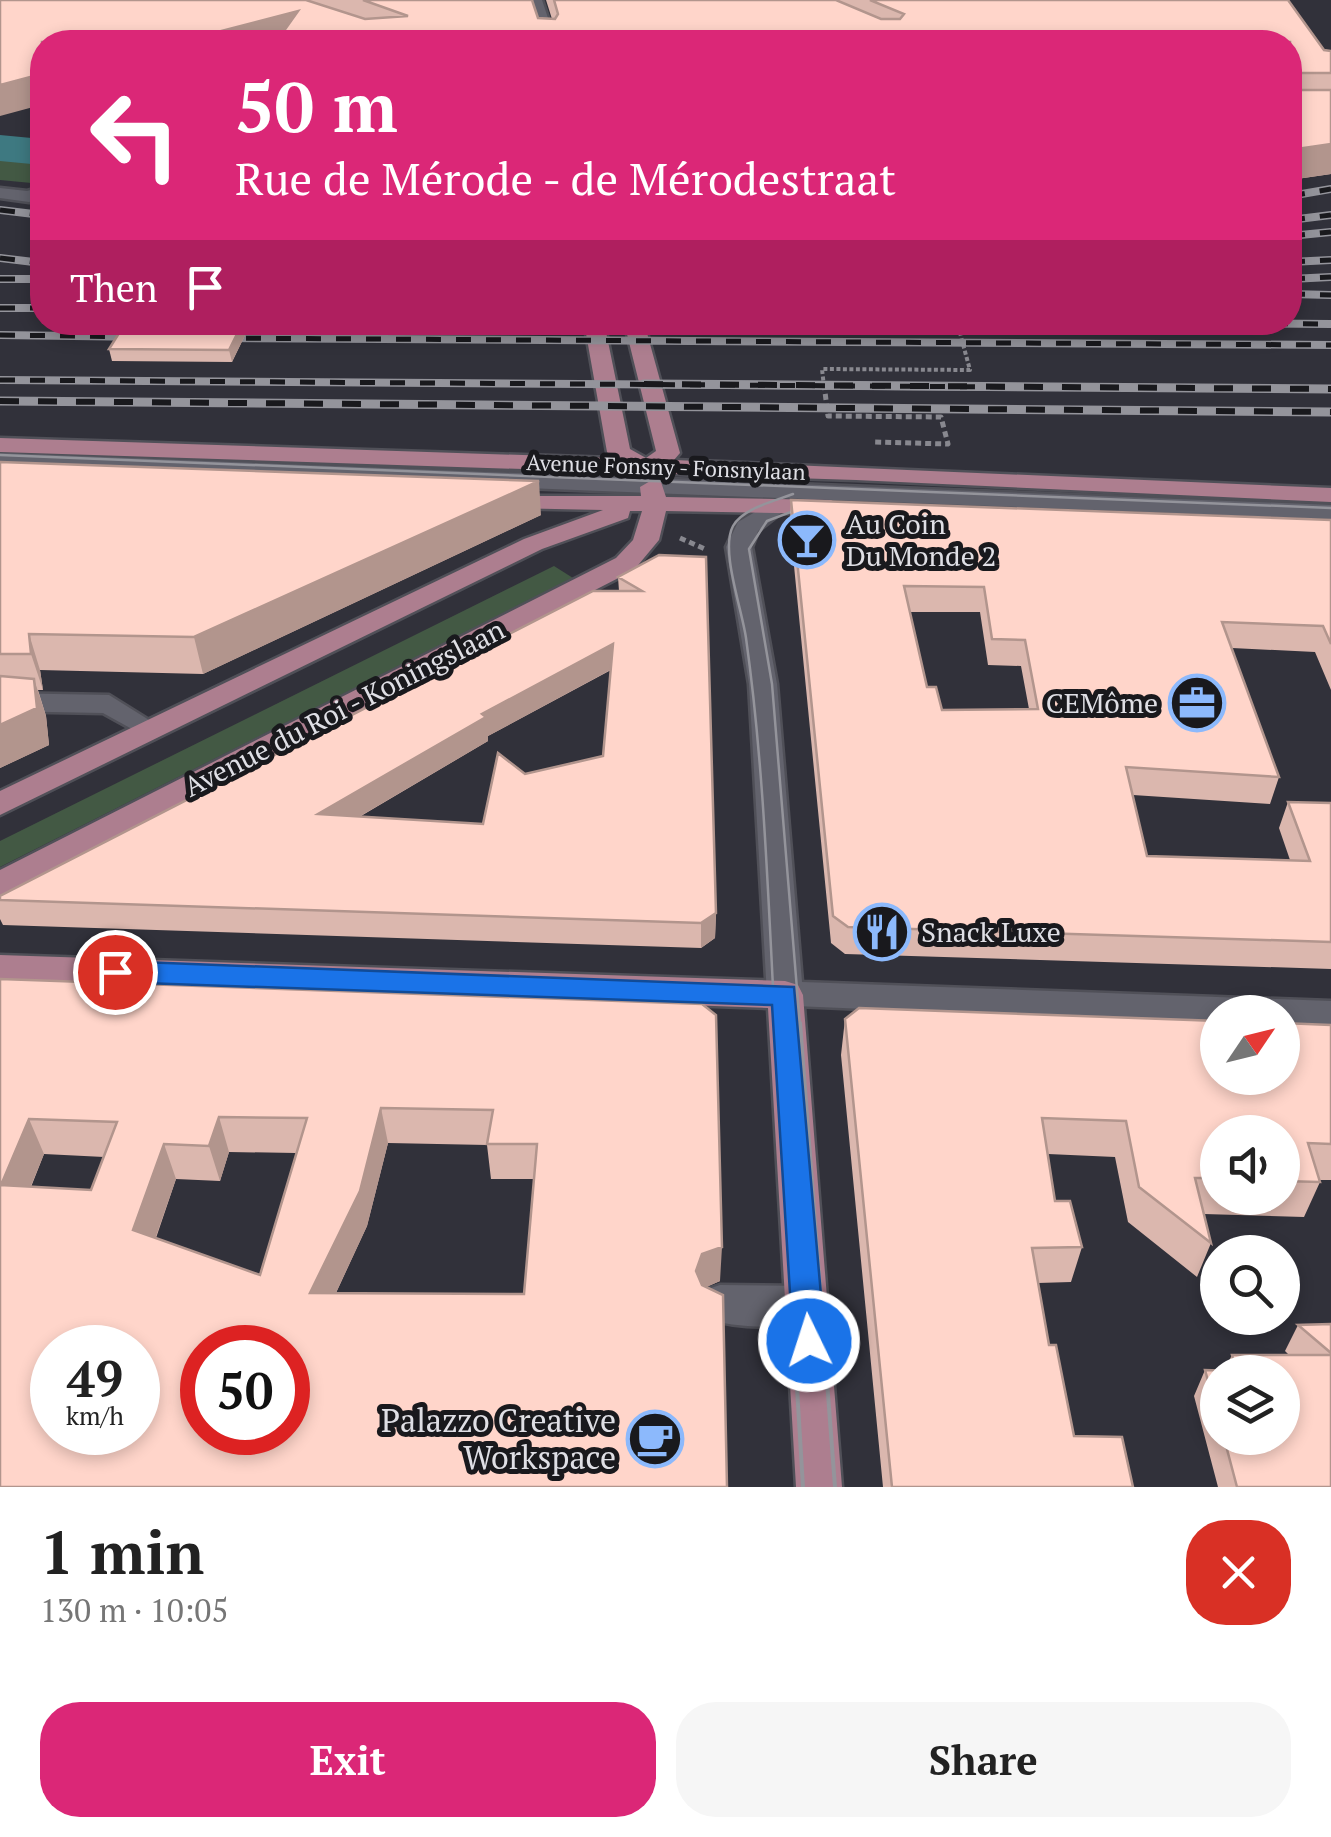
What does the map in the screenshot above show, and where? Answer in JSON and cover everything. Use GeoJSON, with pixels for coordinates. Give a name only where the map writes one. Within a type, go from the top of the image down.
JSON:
{"type":"FeatureCollection","features":[{"type":"Feature","properties":{"kind":"main road"},"geometry":{"type":"LineString","coordinates":[[0,804],[652,487],[619,452],[596,335]]}},
{"type":"Feature","properties":{"kind":"main road","name":"Avenue du Roi - Koningslaan"},"geometry":{"type":"LineString","coordinates":[[0,884],[616,570],[642,552],[652,487],[668,453],[637,335]]}},
{"type":"Feature","properties":{"kind":"main road","name":"Avenue Fonsny - Fonsnylaan"},"geometry":{"type":"LineString","coordinates":[[0,445],[652,487],[780,506],[1331,525]]}},
{"type":"Feature","properties":{"kind":"main road","name":"Avenue Fonsny - Fonsnylaan"},"geometry":{"type":"LineString","coordinates":[[0,475],[212,489],[652,487],[844,473],[1331,495]]}},
{"type":"Feature","properties":{"kind":"main road"},"geometry":{"type":"LineString","coordinates":[[0,968],[785,995],[819,1487]]}},
{"type":"Feature","properties":{"kind":"street"},"geometry":{"type":"LineString","coordinates":[[535,0],[545,30]]}},
{"type":"Feature","properties":{"kind":"street"},"geometry":{"type":"LineString","coordinates":[[0,193],[30,197]]}},
{"type":"Feature","properties":{"kind":"street","name":"Avenue Fonsny - Fonsnylaan"},"geometry":{"type":"LineString","coordinates":[[0,460],[1331,512]]}},
{"type":"Feature","properties":{"kind":"street"},"geometry":{"type":"LineString","coordinates":[[780,506],[746,527],[739,547],[762,684],[785,995],[1200,1009]]}},
{"type":"Feature","properties":{"kind":"street"},"geometry":{"type":"LineString","coordinates":[[0,702],[109,704],[150,730]]}},
{"type":"Feature","properties":{"kind":"street"},"geometry":{"type":"LineString","coordinates":[[1300,1013],[1331,1014]]}},
{"type":"Feature","properties":{"kind":"street"},"geometry":{"type":"LineString","coordinates":[[720,1304],[806,1305]]}},
{"type":"Feature","properties":{"kind":"path"},"geometry":{"type":"LineString","coordinates":[[871,443],[948,444],[942,417],[828,416],[822,368],[970,370],[961,335]]}},
{"type":"Feature","properties":{"kind":"green space"},"geometry":{"type":"Polygon","coordinates":[[[0,155],[30,156],[30,183],[0,180],[0,155]]]}},
{"type":"Feature","properties":{"kind":"green space"},"geometry":{"type":"Polygon","coordinates":[[[554,566],[573,578],[0,867],[0,841],[554,566]]]}},
{"type":"Feature","properties":{"kind":"building"},"geometry":{"type":"Polygon","coordinates":[[[0,0],[306,0],[365,19],[408,16],[363,0],[532,0],[538,18],[555,19],[558,14],[554,0],[836,0],[881,19],[900,19],[904,14],[870,0],[1288,0],[1324,50],[1331,51],[1331,73],[1302,73],[1302,30],[285,30],[298,11],[225,30],[30,30],[30,77],[0,85],[0,0]]]}},
{"type":"Feature","properties":{"kind":"building"},"geometry":{"type":"Polygon","coordinates":[[[1302,90],[1331,90],[1331,144],[1302,148],[1302,90]]]}},
{"type":"Feature","properties":{"kind":"building"},"geometry":{"type":"Polygon","coordinates":[[[118,335],[236,335],[229,350],[109,349],[118,335]]]}},
{"type":"Feature","properties":{"kind":"building"},"geometry":{"type":"Polygon","coordinates":[[[0,462],[539,481],[194,637],[29,634],[31,654],[0,654],[0,462]]]}},
{"type":"Feature","properties":{"kind":"building"},"geometry":{"type":"Polygon","coordinates":[[[791,500],[1331,520],[1331,644],[1323,626],[1222,622],[1279,777],[1126,767],[1147,856],[1310,861],[1288,802],[1331,803],[1331,942],[848,927],[833,916],[791,500]],[[904,586],[927,687],[936,687],[942,710],[1038,709],[1025,640],[992,639],[984,587],[904,586]]]}},
{"type":"Feature","properties":{"kind":"building"},"geometry":{"type":"Polygon","coordinates":[[[659,555],[706,557],[716,913],[701,923],[0,900],[0,896],[593,591],[642,591],[618,577],[659,555]],[[613,644],[482,714],[486,717],[318,814],[483,824],[498,753],[525,774],[603,756],[613,644]]]}},
{"type":"Feature","properties":{"kind":"building"},"geometry":{"type":"Polygon","coordinates":[[[0,676],[34,679],[37,708],[0,725],[0,676]]]}},
{"type":"Feature","properties":{"kind":"building"},"geometry":{"type":"Polygon","coordinates":[[[0,979],[702,1004],[716,1015],[722,1247],[702,1254],[696,1271],[702,1285],[723,1295],[727,1487],[0,1487],[0,979]],[[381,1108],[360,1191],[310,1293],[524,1294],[537,1144],[487,1144],[493,1110],[381,1108]],[[219,1117],[209,1146],[164,1144],[133,1230],[260,1275],[307,1118],[219,1117]],[[29,1119],[1,1185],[91,1190],[117,1122],[29,1119]]]}},
{"type":"Feature","properties":{"kind":"building"},"geometry":{"type":"Polygon","coordinates":[[[859,1008],[1200,1020],[1200,1095],[1300,1095],[1300,1024],[1331,1025],[1331,1144],[1308,1143],[1320,1182],[1300,1181],[1300,1115],[1200,1115],[1200,1178],[1195,1178],[1200,1215],[1204,1215],[1209,1235],[1201,1235],[1139,1187],[1126,1121],[1042,1118],[1055,1201],[1070,1201],[1082,1247],[1032,1248],[1049,1345],[1056,1345],[1074,1436],[1122,1437],[1133,1487],[892,1487],[845,1019],[859,1008]]]}},
{"type":"Feature","properties":{"kind":"building"},"geometry":{"type":"Polygon","coordinates":[[[1331,1324],[1331,1353],[1300,1327],[1331,1324]]]}},
{"type":"Feature","properties":{"kind":"building"},"geometry":{"type":"Polygon","coordinates":[[[1300,1355],[1331,1355],[1331,1487],[1237,1487],[1229,1455],[1300,1455],[1300,1355]]]}},
{"type":"Feature","properties":{"kind":"waterway"},"geometry":{"type":"LineString","coordinates":[[0,148],[30,151]]}},
{"type":"Feature","properties":{"kind":"tram line"},"geometry":{"type":"LineString","coordinates":[[0,455],[1331,508]]}},
{"type":"Feature","properties":{"kind":"tram line"},"geometry":{"type":"LineString","coordinates":[[775,1026],[757,734],[746,638],[729,550],[733,526],[744,514],[793,494]]}},
{"type":"Feature","properties":{"kind":"tram line"},"geometry":{"type":"LineString","coordinates":[[800,1026],[772,684],[749,549],[767,521],[817,502]]}},
{"type":"Feature","properties":{"kind":"tram line"},"geometry":{"type":"LineString","coordinates":[[775,1023],[803,1487]]}},
{"type":"Feature","properties":{"kind":"tram line"},"geometry":{"type":"LineString","coordinates":[[800,1023],[835,1487]]}},
{"type":"Feature","properties":{"kind":"railway"},"geometry":{"type":"LineString","coordinates":[[1302,194],[1331,189]]}},
{"type":"Feature","properties":{"kind":"railway"},"geometry":{"type":"LineString","coordinates":[[0,210],[30,214]]}},
{"type":"Feature","properties":{"kind":"railway"},"geometry":{"type":"LineString","coordinates":[[1302,219],[1331,215]]}},
{"type":"Feature","properties":{"kind":"railway"},"geometry":{"type":"LineString","coordinates":[[1302,235],[1331,232]]}},
{"type":"Feature","properties":{"kind":"railway"},"geometry":{"type":"LineString","coordinates":[[0,258],[30,262]]}},
{"type":"Feature","properties":{"kind":"railway"},"geometry":{"type":"LineString","coordinates":[[1302,261],[1331,260]]}},
{"type":"Feature","properties":{"kind":"railway"},"geometry":{"type":"LineString","coordinates":[[1302,278],[1331,277]]}},
{"type":"Feature","properties":{"kind":"railway"},"geometry":{"type":"LineString","coordinates":[[0,279],[30,279]]}},
{"type":"Feature","properties":{"kind":"railway"},"geometry":{"type":"LineString","coordinates":[[1302,294],[1331,295]]}},
{"type":"Feature","properties":{"kind":"railway"},"geometry":{"type":"LineString","coordinates":[[0,308],[30,308]]}},
{"type":"Feature","properties":{"kind":"railway"},"geometry":{"type":"LineString","coordinates":[[1302,324],[1331,324]]}},
{"type":"Feature","properties":{"kind":"railway"},"geometry":{"type":"LineString","coordinates":[[0,335],[146,337]]}},
{"type":"Feature","properties":{"kind":"railway"},"geometry":{"type":"LineString","coordinates":[[216,338],[1331,345]]}},
{"type":"Feature","properties":{"kind":"railway"},"geometry":{"type":"LineString","coordinates":[[0,380],[1014,387]]}},
{"type":"Feature","properties":{"kind":"railway"},"geometry":{"type":"LineString","coordinates":[[644,384],[1331,389]]}},
{"type":"Feature","properties":{"kind":"railway"},"geometry":{"type":"LineString","coordinates":[[0,401],[1331,412]]}},
{"type":"Feature","properties":{"kind":"place","name":"Au Coin Du Monde 2"},"geometry":{"type":"Point","coordinates":[807,540]}},
{"type":"Feature","properties":{"kind":"place","name":"CEMôme"},"geometry":{"type":"Point","coordinates":[1197,703]}},
{"type":"Feature","properties":{"kind":"place","name":"Snack Luxe"},"geometry":{"type":"Point","coordinates":[882,932]}},
{"type":"Feature","properties":{"kind":"place","name":"Palazzo Creative Workspace"},"geometry":{"type":"Point","coordinates":[655,1439]}},
{"type":"Feature","properties":{"kind":"route"},"geometry":{"type":"LineString","coordinates":[[115,972],[785,995],[809,1341]]}}]}
